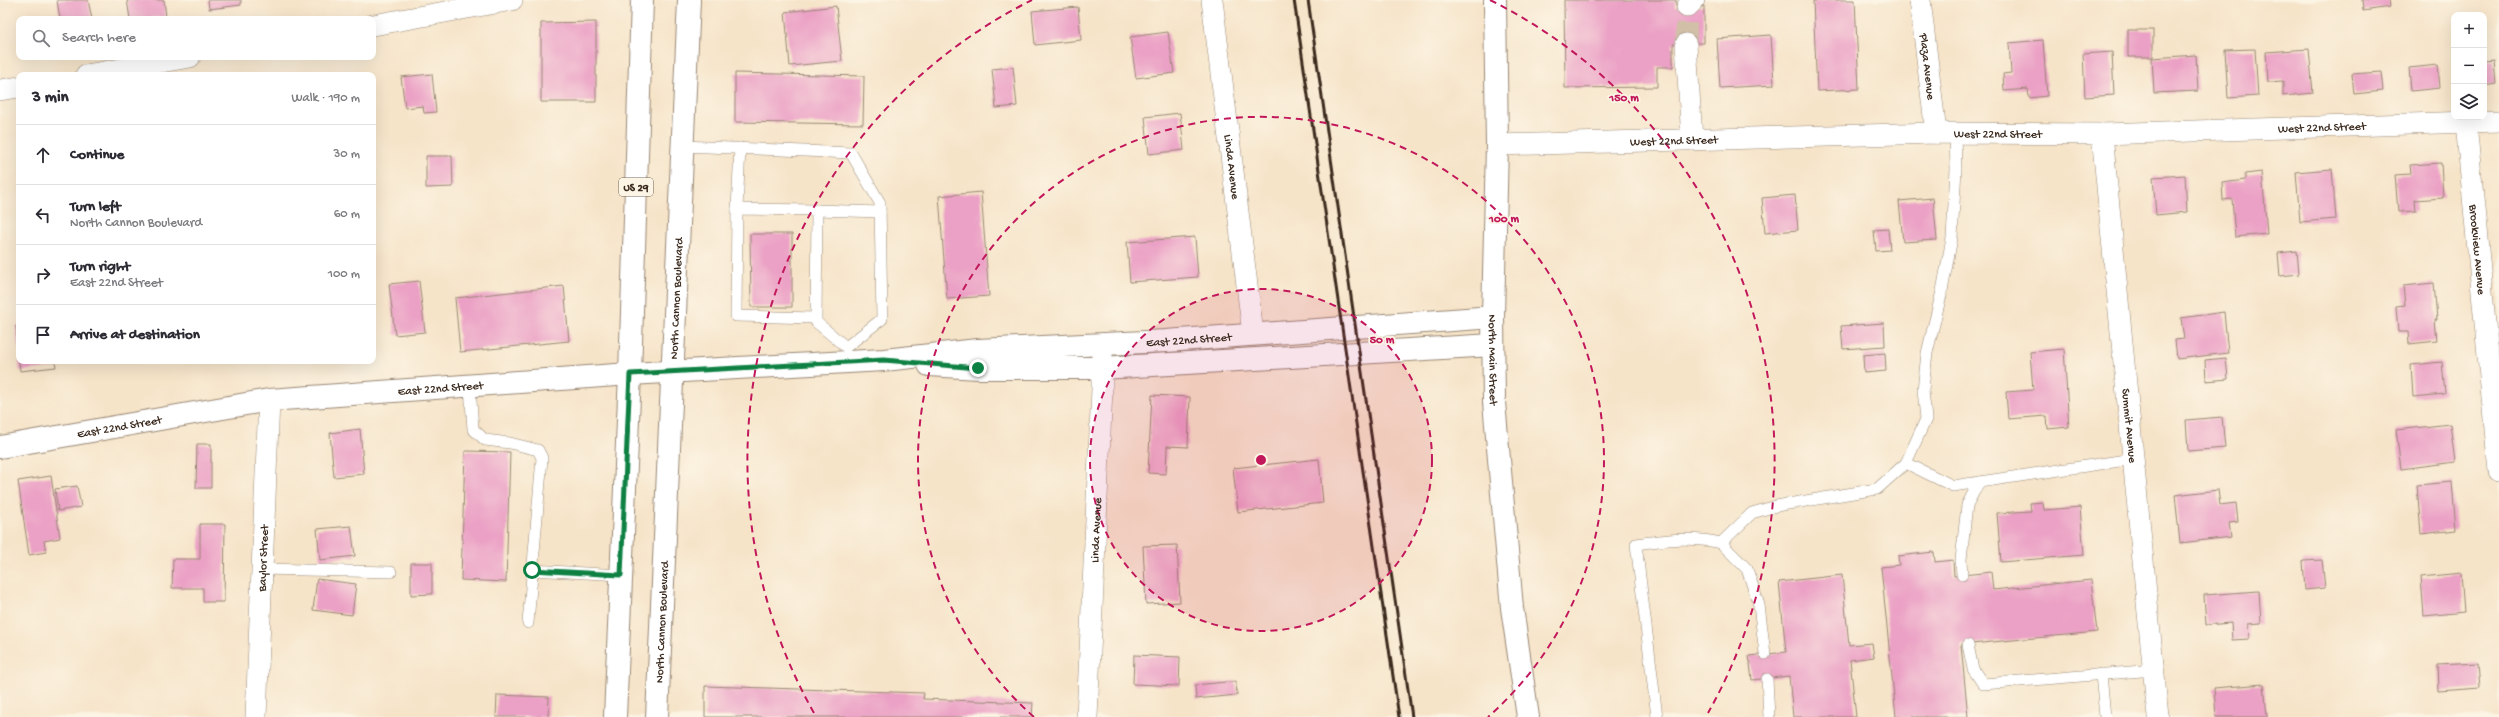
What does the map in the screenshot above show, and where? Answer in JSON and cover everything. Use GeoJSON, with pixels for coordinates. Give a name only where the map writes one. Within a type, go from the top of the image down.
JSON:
{"type":"FeatureCollection","features":[{"type":"Feature","properties":{"kind":"main road","name":"US 29"},"geometry":{"type":"LineString","coordinates":[[615,717],[630,374],[642,0]]}},
{"type":"Feature","properties":{"kind":"main road","name":"North Cannon Boulevard"},"geometry":{"type":"LineString","coordinates":[[657,717],[671,372],[689,0]]}},
{"type":"Feature","properties":{"kind":"main road","name":"North Main Street"},"geometry":{"type":"LineString","coordinates":[[1495,0],[1497,145],[1493,345],[1498,455],[1512,608],[1528,717]]}},
{"type":"Feature","properties":{"kind":"main road","name":"East 22nd Street"},"geometry":{"type":"LineString","coordinates":[[884,360],[978,350],[1102,344],[1493,317]]}},
{"type":"Feature","properties":{"kind":"main road","name":"East 22nd Street"},"geometry":{"type":"LineString","coordinates":[[0,447],[269,400],[671,372],[847,355],[884,360],[978,368],[1102,368],[1493,345]]}},
{"type":"Feature","properties":{"kind":"street"},"geometry":{"type":"LineString","coordinates":[[376,24],[512,0]]}},
{"type":"Feature","properties":{"kind":"street","name":"Linda Avenue"},"geometry":{"type":"LineString","coordinates":[[1212,0],[1253,334]]}},
{"type":"Feature","properties":{"kind":"street","name":"Plaza Avenue"},"geometry":{"type":"LineString","coordinates":[[1920,0],[1945,133]]}},
{"type":"Feature","properties":{"kind":"street"},"geometry":{"type":"LineString","coordinates":[[1686,44],[1692,140]]}},
{"type":"Feature","properties":{"kind":"street"},"geometry":{"type":"LineString","coordinates":[[103,72],[173,60]]}},
{"type":"Feature","properties":{"kind":"street"},"geometry":{"type":"LineString","coordinates":[[0,90],[16,87]]}},
{"type":"Feature","properties":{"kind":"street","name":"West 22nd Street"},"geometry":{"type":"LineString","coordinates":[[1497,145],[1945,133],[2102,134],[2499,121]]}},
{"type":"Feature","properties":{"kind":"street","name":"Brookview Avenue"},"geometry":{"type":"LineString","coordinates":[[2466,123],[2499,471]]}},
{"type":"Feature","properties":{"kind":"street","name":"Summit Avenue"},"geometry":{"type":"LineString","coordinates":[[2102,134],[2158,717]]}},
{"type":"Feature","properties":{"kind":"street","name":"Linda Avenue"},"geometry":{"type":"LineString","coordinates":[[1086,717],[1102,344]]}},
{"type":"Feature","properties":{"kind":"street","name":"Baylor Street"},"geometry":{"type":"LineString","coordinates":[[256,717],[269,400]]}},
{"type":"Feature","properties":{"kind":"lane"},"geometry":{"type":"LineString","coordinates":[[1720,543],[1752,513],[1776,506],[1877,489],[1906,463],[1926,419],[1923,390],[1927,353],[1942,291],[1952,238],[1956,169],[1945,133]]}},
{"type":"Feature","properties":{"kind":"lane"},"geometry":{"type":"LineString","coordinates":[[682,146],[851,153],[880,203],[882,319],[847,355],[816,322],[817,210]]}},
{"type":"Feature","properties":{"kind":"lane"},"geometry":{"type":"LineString","coordinates":[[740,148],[736,316],[816,318]]}},
{"type":"Feature","properties":{"kind":"lane"},"geometry":{"type":"LineString","coordinates":[[738,209],[880,212]]}},
{"type":"Feature","properties":{"kind":"lane"},"geometry":{"type":"LineString","coordinates":[[470,386],[472,430],[485,440],[510,443],[538,450],[542,458],[528,623]]}},
{"type":"Feature","properties":{"kind":"lane"},"geometry":{"type":"LineString","coordinates":[[1906,463],[1954,486],[2133,459]]}},
{"type":"Feature","properties":{"kind":"lane"},"geometry":{"type":"LineString","coordinates":[[1962,575],[1961,560],[1967,505],[1979,482]]}},
{"type":"Feature","properties":{"kind":"lane"},"geometry":{"type":"LineString","coordinates":[[1657,717],[1636,544],[1678,539],[1703,539],[1720,543],[1747,569],[1759,604],[1765,654]]}},
{"type":"Feature","properties":{"kind":"lane"},"geometry":{"type":"LineString","coordinates":[[262,569],[392,572]]}},
{"type":"Feature","properties":{"kind":"lane"},"geometry":{"type":"LineString","coordinates":[[532,570],[621,575]]}},
{"type":"Feature","properties":{"kind":"lane"},"geometry":{"type":"LineString","coordinates":[[1968,645],[1973,669],[1983,684],[2154,670]]}},
{"type":"Feature","properties":{"kind":"lane"},"geometry":{"type":"LineString","coordinates":[[2101,674],[2106,717]]}},
{"type":"Feature","properties":{"kind":"lane"},"geometry":{"type":"LineString","coordinates":[[1767,679],[1769,717]]}},
{"type":"Feature","properties":{"kind":"building"},"geometry":{"type":"Polygon","coordinates":[[[57,0],[88,0],[91,16],[60,16],[57,0]]]}},
{"type":"Feature","properties":{"kind":"building"},"geometry":{"type":"Polygon","coordinates":[[[127,0],[164,0],[166,16],[130,16],[127,0]]]}},
{"type":"Feature","properties":{"kind":"building"},"geometry":{"type":"Polygon","coordinates":[[[208,0],[241,0],[241,5],[209,9],[208,0]]]}},
{"type":"Feature","properties":{"kind":"building"},"geometry":{"type":"Polygon","coordinates":[[[1564,0],[1676,0],[1676,7],[1704,6],[1704,43],[1673,44],[1673,67],[1657,67],[1657,87],[1565,88],[1564,0]]]}},
{"type":"Feature","properties":{"kind":"building"},"geometry":{"type":"Polygon","coordinates":[[[1855,0],[1859,89],[1817,91],[1813,1],[1855,0]]]}},
{"type":"Feature","properties":{"kind":"building"},"geometry":{"type":"Polygon","coordinates":[[[2362,0],[2389,0],[2390,7],[2363,11],[2362,0]]]}},
{"type":"Feature","properties":{"kind":"building"},"geometry":{"type":"Polygon","coordinates":[[[836,6],[842,61],[790,66],[785,12],[836,6]]]}},
{"type":"Feature","properties":{"kind":"building"},"geometry":{"type":"Polygon","coordinates":[[[1078,7],[1081,40],[1035,45],[1032,11],[1078,7]]]}},
{"type":"Feature","properties":{"kind":"building"},"geometry":{"type":"Polygon","coordinates":[[[596,22],[596,102],[541,102],[541,23],[596,22]]]}},
{"type":"Feature","properties":{"kind":"building"},"geometry":{"type":"Polygon","coordinates":[[[2128,30],[2153,30],[2153,57],[2128,57],[2128,30]]]}},
{"type":"Feature","properties":{"kind":"building"},"geometry":{"type":"Polygon","coordinates":[[[1168,32],[1174,73],[1136,78],[1130,37],[1168,32]]]}},
{"type":"Feature","properties":{"kind":"building"},"geometry":{"type":"Polygon","coordinates":[[[1771,35],[1774,85],[1720,88],[1717,39],[1771,35]]]}},
{"type":"Feature","properties":{"kind":"building"},"geometry":{"type":"Polygon","coordinates":[[[2043,40],[2047,96],[2029,98],[2028,89],[2004,91],[2003,74],[2011,73],[2009,43],[2043,40]]]}},
{"type":"Feature","properties":{"kind":"building"},"geometry":{"type":"Polygon","coordinates":[[[2255,49],[2258,96],[2228,98],[2225,50],[2255,49]]]}},
{"type":"Feature","properties":{"kind":"building"},"geometry":{"type":"Polygon","coordinates":[[[2309,49],[2313,93],[2283,96],[2283,81],[2268,82],[2266,52],[2309,49]]]}},
{"type":"Feature","properties":{"kind":"building"},"geometry":{"type":"Polygon","coordinates":[[[2112,52],[2114,95],[2085,97],[2083,54],[2112,52]]]}},
{"type":"Feature","properties":{"kind":"building"},"geometry":{"type":"Polygon","coordinates":[[[2196,55],[2198,91],[2154,93],[2152,58],[2196,55]]]}},
{"type":"Feature","properties":{"kind":"building"},"geometry":{"type":"Polygon","coordinates":[[[2494,60],[2496,84],[2487,86],[2487,61],[2494,60]]]}},
{"type":"Feature","properties":{"kind":"building"},"geometry":{"type":"Polygon","coordinates":[[[2438,65],[2440,88],[2411,91],[2409,68],[2438,65]]]}},
{"type":"Feature","properties":{"kind":"building"},"geometry":{"type":"Polygon","coordinates":[[[1013,67],[1017,106],[996,108],[992,69],[1013,67]]]}},
{"type":"Feature","properties":{"kind":"building"},"geometry":{"type":"Polygon","coordinates":[[[2381,72],[2383,91],[2354,94],[2352,74],[2381,72]]]}},
{"type":"Feature","properties":{"kind":"building"},"geometry":{"type":"Polygon","coordinates":[[[735,73],[864,76],[863,124],[735,122],[735,73]]]}},
{"type":"Feature","properties":{"kind":"building"},"geometry":{"type":"Polygon","coordinates":[[[432,74],[436,112],[424,113],[423,106],[405,108],[401,77],[432,74]]]}},
{"type":"Feature","properties":{"kind":"building"},"geometry":{"type":"Polygon","coordinates":[[[1180,113],[1184,150],[1149,154],[1145,117],[1180,113]]]}},
{"type":"Feature","properties":{"kind":"building"},"geometry":{"type":"Polygon","coordinates":[[[426,156],[452,156],[453,187],[426,188],[426,156]]]}},
{"type":"Feature","properties":{"kind":"building"},"geometry":{"type":"Polygon","coordinates":[[[2441,163],[2443,198],[2415,200],[2416,211],[2398,212],[2395,175],[2411,174],[2410,165],[2441,163]]]}},
{"type":"Feature","properties":{"kind":"building"},"geometry":{"type":"Polygon","coordinates":[[[2332,169],[2336,219],[2300,222],[2296,172],[2332,169]]]}},
{"type":"Feature","properties":{"kind":"building"},"geometry":{"type":"Polygon","coordinates":[[[2262,172],[2267,234],[2235,237],[2232,199],[2223,200],[2222,183],[2245,180],[2245,174],[2262,172]]]}},
{"type":"Feature","properties":{"kind":"building"},"geometry":{"type":"Polygon","coordinates":[[[2185,175],[2187,212],[2156,215],[2153,177],[2185,175]]]}},
{"type":"Feature","properties":{"kind":"building"},"geometry":{"type":"Polygon","coordinates":[[[981,192],[989,296],[947,299],[939,196],[981,192]]]}},
{"type":"Feature","properties":{"kind":"building"},"geometry":{"type":"Polygon","coordinates":[[[1795,195],[1798,230],[1765,233],[1762,198],[1795,195]]]}},
{"type":"Feature","properties":{"kind":"building"},"geometry":{"type":"Polygon","coordinates":[[[1933,198],[1937,240],[1903,242],[1899,201],[1933,198]]]}},
{"type":"Feature","properties":{"kind":"building"},"geometry":{"type":"Polygon","coordinates":[[[1888,229],[1890,250],[1876,251],[1874,230],[1888,229]]]}},
{"type":"Feature","properties":{"kind":"building"},"geometry":{"type":"Polygon","coordinates":[[[750,234],[792,234],[792,307],[751,307],[750,234]]]}},
{"type":"Feature","properties":{"kind":"building"},"geometry":{"type":"Polygon","coordinates":[[[1195,237],[1198,277],[1130,282],[1127,242],[1195,237]]]}},
{"type":"Feature","properties":{"kind":"building"},"geometry":{"type":"Polygon","coordinates":[[[2297,251],[2299,274],[2280,276],[2278,253],[2297,251]]]}},
{"type":"Feature","properties":{"kind":"building"},"geometry":{"type":"Polygon","coordinates":[[[419,281],[425,332],[395,335],[389,284],[419,281]]]}},
{"type":"Feature","properties":{"kind":"building"},"geometry":{"type":"Polygon","coordinates":[[[2434,283],[2437,341],[2409,344],[2408,332],[2398,332],[2396,306],[2405,305],[2403,286],[2434,283]]]}},
{"type":"Feature","properties":{"kind":"building"},"geometry":{"type":"Polygon","coordinates":[[[564,286],[569,341],[460,352],[455,298],[564,286]]]}},
{"type":"Feature","properties":{"kind":"building"},"geometry":{"type":"Polygon","coordinates":[[[2224,312],[2228,353],[2177,359],[2175,340],[2184,339],[2181,318],[2224,312]]]}},
{"type":"Feature","properties":{"kind":"building"},"geometry":{"type":"Polygon","coordinates":[[[1884,323],[1885,346],[1843,349],[1841,326],[1884,323]]]}},
{"type":"Feature","properties":{"kind":"building"},"geometry":{"type":"Polygon","coordinates":[[[2064,349],[2069,427],[2048,429],[2047,416],[2008,419],[2006,392],[2033,390],[2030,352],[2064,349]]]}},
{"type":"Feature","properties":{"kind":"building"},"geometry":{"type":"Polygon","coordinates":[[[1885,353],[1886,371],[1864,373],[1863,355],[1885,353]]]}},
{"type":"Feature","properties":{"kind":"building"},"geometry":{"type":"Polygon","coordinates":[[[2226,358],[2228,379],[2206,381],[2205,360],[2226,358]]]}},
{"type":"Feature","properties":{"kind":"building"},"geometry":{"type":"Polygon","coordinates":[[[2442,362],[2445,394],[2413,397],[2411,365],[2442,362]]]}},
{"type":"Feature","properties":{"kind":"building"},"geometry":{"type":"Polygon","coordinates":[[[19,364],[56,364],[56,367],[20,371],[19,364]]]}},
{"type":"Feature","properties":{"kind":"building"},"geometry":{"type":"Polygon","coordinates":[[[1152,395],[1190,397],[1188,447],[1167,446],[1166,474],[1148,473],[1152,395]]]}},
{"type":"Feature","properties":{"kind":"building"},"geometry":{"type":"Polygon","coordinates":[[[2222,417],[2225,448],[2188,451],[2186,420],[2222,417]]]}},
{"type":"Feature","properties":{"kind":"building"},"geometry":{"type":"Polygon","coordinates":[[[2450,424],[2455,462],[2401,469],[2396,430],[2450,424]]]}},
{"type":"Feature","properties":{"kind":"building"},"geometry":{"type":"Polygon","coordinates":[[[360,429],[364,474],[334,477],[330,433],[360,429]]]}},
{"type":"Feature","properties":{"kind":"building"},"geometry":{"type":"Polygon","coordinates":[[[197,444],[211,444],[211,488],[196,488],[197,444]]]}},
{"type":"Feature","properties":{"kind":"building"},"geometry":{"type":"Polygon","coordinates":[[[465,451],[510,452],[506,582],[461,580],[465,451]]]}},
{"type":"Feature","properties":{"kind":"building"},"geometry":{"type":"Polygon","coordinates":[[[1319,459],[1323,503],[1238,512],[1233,468],[1319,459]]]}},
{"type":"Feature","properties":{"kind":"building"},"geometry":{"type":"Polygon","coordinates":[[[51,476],[60,538],[44,541],[46,552],[29,555],[18,481],[51,476]]]}},
{"type":"Feature","properties":{"kind":"building"},"geometry":{"type":"Polygon","coordinates":[[[2452,482],[2456,530],[2421,534],[2417,485],[2452,482]]]}},
{"type":"Feature","properties":{"kind":"building"},"geometry":{"type":"Polygon","coordinates":[[[77,486],[81,507],[58,511],[55,489],[77,486]]]}},
{"type":"Feature","properties":{"kind":"building"},"geometry":{"type":"Polygon","coordinates":[[[2218,490],[2220,505],[2236,503],[2238,522],[2229,523],[2231,537],[2180,543],[2175,495],[2218,490]]]}},
{"type":"Feature","properties":{"kind":"building"},"geometry":{"type":"Polygon","coordinates":[[[2043,502],[2044,510],[2080,507],[2084,555],[2001,562],[1997,513],[2031,511],[2030,503],[2043,502]]]}},
{"type":"Feature","properties":{"kind":"building"},"geometry":{"type":"Polygon","coordinates":[[[200,524],[225,524],[224,602],[203,602],[203,588],[172,588],[173,559],[200,559],[200,524]]]}},
{"type":"Feature","properties":{"kind":"building"},"geometry":{"type":"Polygon","coordinates":[[[351,526],[355,556],[320,560],[317,529],[351,526]]]}},
{"type":"Feature","properties":{"kind":"building"},"geometry":{"type":"Polygon","coordinates":[[[1177,545],[1180,602],[1146,604],[1143,546],[1177,545]]]}},
{"type":"Feature","properties":{"kind":"building"},"geometry":{"type":"Polygon","coordinates":[[[1934,552],[1935,562],[1953,560],[1954,576],[1991,572],[1993,590],[2091,580],[2097,632],[1961,645],[1968,717],[1896,717],[1881,567],[1899,565],[1898,556],[1934,552]]]}},
{"type":"Feature","properties":{"kind":"building"},"geometry":{"type":"Polygon","coordinates":[[[2322,560],[2325,588],[2305,590],[2303,561],[2322,560]]]}},
{"type":"Feature","properties":{"kind":"building"},"geometry":{"type":"Polygon","coordinates":[[[411,563],[432,563],[432,594],[411,595],[411,563]]]}},
{"type":"Feature","properties":{"kind":"building"},"geometry":{"type":"Polygon","coordinates":[[[2461,573],[2464,612],[2424,616],[2421,577],[2461,573]]]}},
{"type":"Feature","properties":{"kind":"building"},"geometry":{"type":"Polygon","coordinates":[[[1842,575],[1849,645],[1872,643],[1874,657],[1850,660],[1856,717],[1793,717],[1789,676],[1752,680],[1749,656],[1786,652],[1779,582],[1842,575]]]}},
{"type":"Feature","properties":{"kind":"building"},"geometry":{"type":"Polygon","coordinates":[[[317,579],[356,584],[352,615],[313,610],[317,579]]]}},
{"type":"Feature","properties":{"kind":"building"},"geometry":{"type":"Polygon","coordinates":[[[2259,591],[2261,623],[2248,624],[2249,639],[2232,640],[2231,623],[2206,625],[2204,595],[2259,591]]]}},
{"type":"Feature","properties":{"kind":"building"},"geometry":{"type":"Polygon","coordinates":[[[1134,655],[1180,657],[1179,686],[1133,684],[1134,655]]]}},
{"type":"Feature","properties":{"kind":"building"},"geometry":{"type":"Polygon","coordinates":[[[2478,663],[2480,688],[2439,691],[2438,665],[2478,663]]]}},
{"type":"Feature","properties":{"kind":"building"},"geometry":{"type":"Polygon","coordinates":[[[1236,681],[1237,695],[1196,699],[1195,685],[1236,681]]]}},
{"type":"Feature","properties":{"kind":"building"},"geometry":{"type":"Polygon","coordinates":[[[2264,684],[2267,717],[2216,717],[2214,688],[2264,684]]]}},
{"type":"Feature","properties":{"kind":"building"},"geometry":{"type":"Polygon","coordinates":[[[705,686],[924,693],[923,699],[1033,703],[1032,717],[705,717],[705,686]]]}},
{"type":"Feature","properties":{"kind":"building"},"geometry":{"type":"Polygon","coordinates":[[[497,695],[549,697],[548,717],[496,717],[497,695]]]}},
{"type":"Feature","properties":{"kind":"tunnel"},"geometry":{"type":"LineString","coordinates":[[1686,44],[1687,7]]}},
{"type":"Feature","properties":{"kind":"railway"},"geometry":{"type":"LineString","coordinates":[[1294,0],[1399,717]]}},
{"type":"Feature","properties":{"kind":"railway"},"geometry":{"type":"LineString","coordinates":[[1308,0],[1412,717]]}},
{"type":"Feature","properties":{"kind":"route"},"geometry":{"type":"LineString","coordinates":[[532,570],[621,575],[630,374],[884,360],[939,366],[978,368]]}}]}
